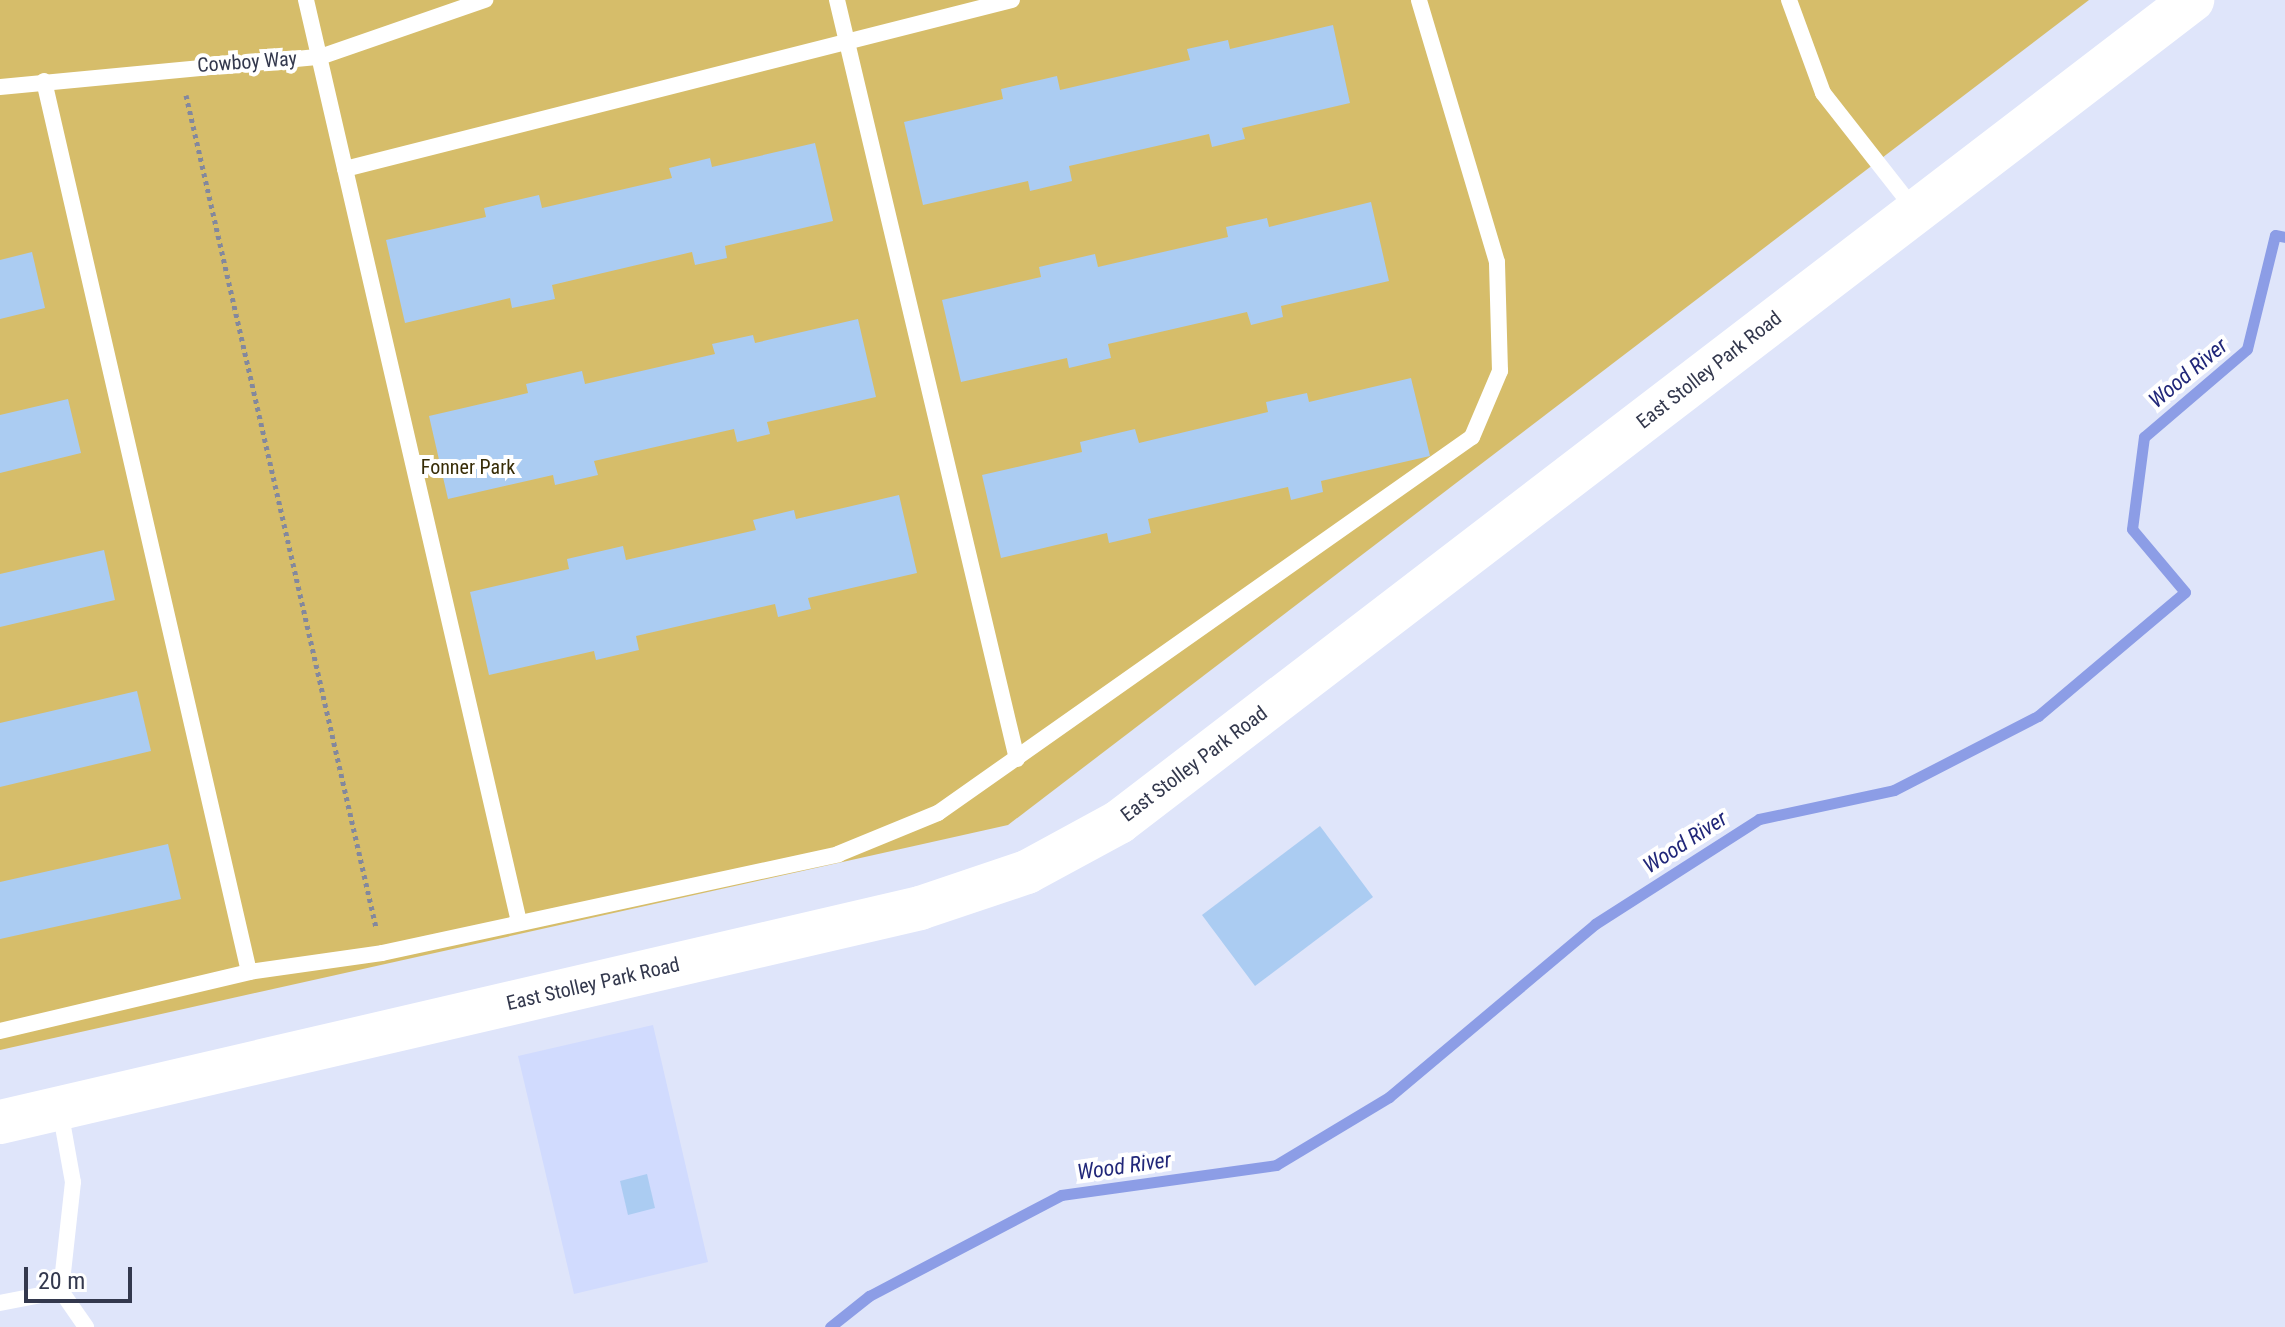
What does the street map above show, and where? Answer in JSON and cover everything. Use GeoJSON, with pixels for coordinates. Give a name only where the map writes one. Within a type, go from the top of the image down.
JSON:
{"type":"FeatureCollection","features":[{"type":"Feature","properties":{"kind":"street","name":"East Stolley Park Road"},"geometry":{"type":"LineString","coordinates":[[0,1122],[920,908],[1027,872],[1119,822],[2192,0]]}},
{"type":"Feature","properties":{"kind":"lane"},"geometry":{"type":"LineString","coordinates":[[306,0],[519,922]]}},
{"type":"Feature","properties":{"kind":"lane","name":"Cowboy Way"},"geometry":{"type":"LineString","coordinates":[[0,87],[179,66],[320,57],[485,0]]}},
{"type":"Feature","properties":{"kind":"lane"},"geometry":{"type":"LineString","coordinates":[[837,0],[1017,759]]}},
{"type":"Feature","properties":{"kind":"lane"},"geometry":{"type":"LineString","coordinates":[[345,169],[1012,0]]}},
{"type":"Feature","properties":{"kind":"lane"},"geometry":{"type":"LineString","coordinates":[[0,1031],[249,972],[382,953],[838,854],[938,813],[1472,437],[1500,371],[1497,262],[1419,0]]}},
{"type":"Feature","properties":{"kind":"lane"},"geometry":{"type":"LineString","coordinates":[[1789,0],[1823,93],[1915,210]]}},
{"type":"Feature","properties":{"kind":"lane"},"geometry":{"type":"LineString","coordinates":[[44,81],[249,972]]}},
{"type":"Feature","properties":{"kind":"lane"},"geometry":{"type":"LineString","coordinates":[[60,1109],[73,1182],[61,1291],[86,1327]]}},
{"type":"Feature","properties":{"kind":"lane"},"geometry":{"type":"LineString","coordinates":[[0,1303],[61,1291]]}},
{"type":"Feature","properties":{"kind":"path"},"geometry":{"type":"LineString","coordinates":[[179,66],[382,953]]}},
{"type":"Feature","properties":{"kind":"shaded area"},"geometry":{"type":"Polygon","coordinates":[[[653,1025],[708,1262],[574,1294],[518,1056],[653,1025]]]}},
{"type":"Feature","properties":{"kind":"green space","name":"Fonner Park"},"geometry":{"type":"Polygon","coordinates":[[[0,0],[2089,0],[1008,825],[0,1050],[0,0]]]}},
{"type":"Feature","properties":{"kind":"building"},"geometry":{"type":"Polygon","coordinates":[[[1333,25],[1350,103],[1242,128],[1245,139],[1212,147],[1209,134],[1069,166],[1072,181],[1030,191],[1028,181],[923,205],[904,122],[1003,99],[1001,89],[1057,76],[1060,90],[1190,60],[1187,49],[1228,40],[1230,49],[1333,25]]]}},
{"type":"Feature","properties":{"kind":"building"},"geometry":{"type":"Polygon","coordinates":[[[815,143],[833,221],[725,246],[727,258],[695,265],[692,252],[552,285],[555,299],[512,308],[510,298],[405,323],[386,240],[486,217],[484,208],[539,195],[542,208],[672,178],[669,168],[710,158],[712,167],[815,143]]]}},
{"type":"Feature","properties":{"kind":"building"},"geometry":{"type":"Polygon","coordinates":[[[1371,202],[1389,281],[1281,306],[1283,317],[1251,325],[1247,312],[1108,344],[1111,358],[1069,368],[1067,358],[961,382],[942,300],[1041,277],[1039,267],[1095,254],[1098,267],[1228,237],[1226,227],[1267,218],[1269,227],[1371,202]]]}},
{"type":"Feature","properties":{"kind":"building"},"geometry":{"type":"Polygon","coordinates":[[[32,252],[45,308],[0,319],[0,260],[32,252]]]}},
{"type":"Feature","properties":{"kind":"building"},"geometry":{"type":"Polygon","coordinates":[[[858,319],[876,397],[767,422],[770,434],[737,442],[734,429],[594,461],[598,475],[555,485],[553,475],[448,499],[429,416],[528,393],[526,384],[582,371],[585,384],[715,354],[712,344],[753,335],[755,343],[858,319]]]}},
{"type":"Feature","properties":{"kind":"building"},"geometry":{"type":"Polygon","coordinates":[[[1411,378],[1430,456],[1321,481],[1323,492],[1291,500],[1288,487],[1148,519],[1151,533],[1109,543],[1107,533],[1001,558],[982,475],[1082,452],[1080,442],[1135,429],[1139,443],[1268,412],[1266,402],[1307,393],[1309,402],[1411,378]]]}},
{"type":"Feature","properties":{"kind":"building"},"geometry":{"type":"Polygon","coordinates":[[[68,399],[81,453],[0,473],[0,415],[68,399]]]}},
{"type":"Feature","properties":{"kind":"building"},"geometry":{"type":"Polygon","coordinates":[[[899,495],[917,573],[808,598],[811,609],[778,617],[775,604],[636,636],[639,650],[596,660],[594,651],[489,675],[470,592],[569,569],[567,559],[623,546],[626,560],[756,530],[753,520],[794,510],[796,519],[899,495]]]}},
{"type":"Feature","properties":{"kind":"building"},"geometry":{"type":"Polygon","coordinates":[[[104,550],[115,600],[0,627],[0,574],[104,550]]]}},
{"type":"Feature","properties":{"kind":"building"},"geometry":{"type":"Polygon","coordinates":[[[137,691],[151,751],[0,787],[0,723],[137,691]]]}},
{"type":"Feature","properties":{"kind":"building"},"geometry":{"type":"Polygon","coordinates":[[[1320,826],[1373,897],[1255,986],[1202,915],[1320,826]]]}},
{"type":"Feature","properties":{"kind":"building"},"geometry":{"type":"Polygon","coordinates":[[[168,844],[181,899],[0,939],[0,882],[168,844]]]}},
{"type":"Feature","properties":{"kind":"building"},"geometry":{"type":"Polygon","coordinates":[[[647,1174],[655,1208],[628,1215],[620,1181],[647,1174]]]}},
{"type":"Feature","properties":{"kind":"waterway","name":"Wood River"},"geometry":{"type":"LineString","coordinates":[[830,1327],[869,1296],[1061,1195],[1276,1165],[1389,1097],[1595,924],[1759,819],[1894,790],[2038,716],[2185,592],[2132,529],[2144,437],[2247,349],[2275,235],[2285,237]]}}]}
